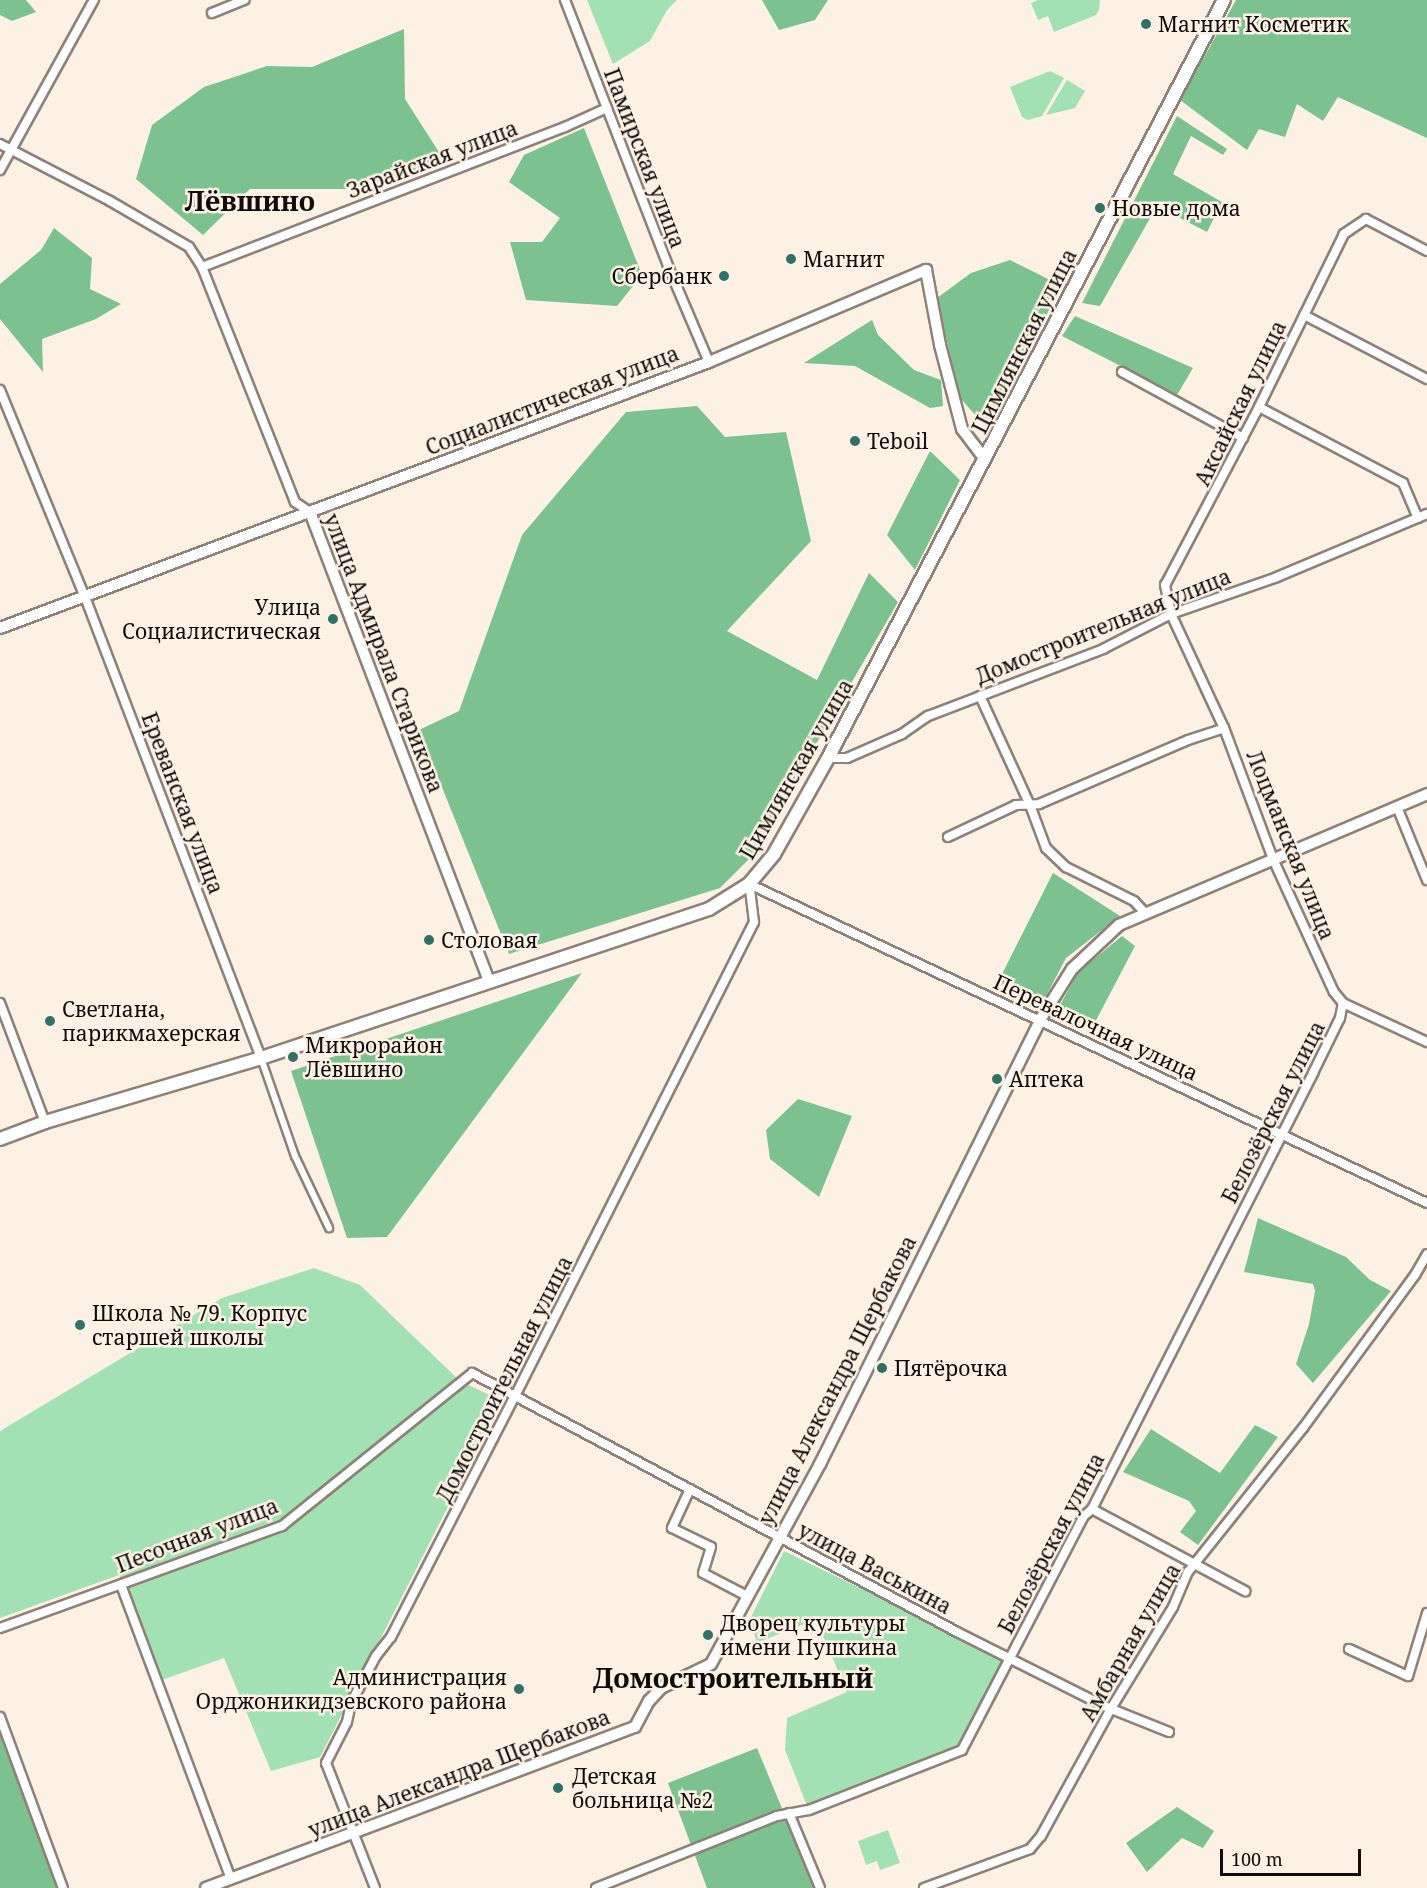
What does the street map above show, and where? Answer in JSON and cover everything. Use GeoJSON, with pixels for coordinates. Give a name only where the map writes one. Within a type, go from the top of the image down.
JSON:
{"type":"FeatureCollection","features":[{"type":"Feature","properties":{"kind":"main road","name":"Цимлянская улица"},"geometry":{"type":"LineString","coordinates":[[0,1139],[45,1122],[261,1058],[710,909],[749,884],[774,854],[828,758],[1224,0]]}},
{"type":"Feature","properties":{"kind":"street"},"geometry":{"type":"LineString","coordinates":[[0,170],[94,0]]}},
{"type":"Feature","properties":{"kind":"street"},"geometry":{"type":"LineString","coordinates":[[212,13],[244,0]]}},
{"type":"Feature","properties":{"kind":"street","name":"Памирская улица"},"geometry":{"type":"LineString","coordinates":[[565,0],[709,362]]}},
{"type":"Feature","properties":{"kind":"street","name":"Зарайская улица"},"geometry":{"type":"LineString","coordinates":[[202,267],[565,127],[607,108]]}},
{"type":"Feature","properties":{"kind":"street","name":"улица Адмирала Старикова"},"geometry":{"type":"LineString","coordinates":[[0,144],[180,240],[189,247],[202,267],[295,502],[310,512],[489,981]]}},
{"type":"Feature","properties":{"kind":"street","name":"Аксайская улица"},"geometry":{"type":"LineString","coordinates":[[1171,614],[1165,585],[1243,438],[1344,234],[1366,219],[1427,251]]}},
{"type":"Feature","properties":{"kind":"street","name":"Социалистическая улица"},"geometry":{"type":"LineString","coordinates":[[0,628],[709,362],[926,270],[940,345],[962,429],[985,459]]}},
{"type":"Feature","properties":{"kind":"street"},"geometry":{"type":"LineString","coordinates":[[1304,315],[1427,379]]}},
{"type":"Feature","properties":{"kind":"street"},"geometry":{"type":"LineString","coordinates":[[697,335],[707,331]]}},
{"type":"Feature","properties":{"kind":"street"},"geometry":{"type":"LineString","coordinates":[[1122,372],[1243,438]]}},
{"type":"Feature","properties":{"kind":"street","name":"Ереванская улица"},"geometry":{"type":"LineString","coordinates":[[0,390],[85,597],[261,1058],[295,1156],[329,1228]]}},
{"type":"Feature","properties":{"kind":"street"},"geometry":{"type":"LineString","coordinates":[[1259,406],[1403,483],[1425,515]]}},
{"type":"Feature","properties":{"kind":"street","name":"Домостроительная улица"},"geometry":{"type":"LineString","coordinates":[[828,758],[847,758],[902,734],[928,716],[1103,649],[1171,614],[1277,577],[1425,515]]}},
{"type":"Feature","properties":{"kind":"street","name":"Лоцманская улица"},"geometry":{"type":"LineString","coordinates":[[1171,614],[1224,728],[1273,860],[1334,992],[1343,1003]]}},
{"type":"Feature","properties":{"kind":"street"},"geometry":{"type":"LineString","coordinates":[[980,696],[1030,805],[1046,848],[1066,867],[1134,901],[1146,914]]}},
{"type":"Feature","properties":{"kind":"street"},"geometry":{"type":"LineString","coordinates":[[948,837],[1016,805],[1030,805],[1224,728]]}},
{"type":"Feature","properties":{"kind":"street","name":"улица Александра Щербакова"},"geometry":{"type":"LineString","coordinates":[[206,1888],[635,1727],[649,1701],[660,1688],[711,1664],[778,1536],[820,1464],[1040,1020],[1072,969],[1119,925],[1427,794]]}},
{"type":"Feature","properties":{"kind":"street"},"geometry":{"type":"LineString","coordinates":[[1397,807],[1427,880]]}},
{"type":"Feature","properties":{"kind":"street","name":"Домостроительная улица"},"geometry":{"type":"LineString","coordinates":[[375,1888],[326,1763],[347,1722],[351,1703],[370,1666],[391,1637],[754,922],[749,884]]}},
{"type":"Feature","properties":{"kind":"street","name":"Перевалочная улица"},"geometry":{"type":"LineString","coordinates":[[749,884],[1427,1203]]}},
{"type":"Feature","properties":{"kind":"street"},"geometry":{"type":"LineString","coordinates":[[1343,1003],[1427,1042]]}},
{"type":"Feature","properties":{"kind":"street","name":"Белозёрская улица"},"geometry":{"type":"LineString","coordinates":[[596,1888],[789,1813],[808,1810],[962,1750],[1084,1516],[1092,1509],[1340,1018],[1343,1003]]}},
{"type":"Feature","properties":{"kind":"street"},"geometry":{"type":"LineString","coordinates":[[0,1004],[45,1122]]}},
{"type":"Feature","properties":{"kind":"street","name":"Амбарная улица"},"geometry":{"type":"LineString","coordinates":[[924,1888],[1030,1849],[1041,1836],[1112,1707],[1173,1607],[1188,1572],[1197,1564],[1304,1428],[1415,1275],[1427,1254]]}},
{"type":"Feature","properties":{"kind":"street","name":"улица Васькина"},"geometry":{"type":"LineString","coordinates":[[472,1373],[1010,1658],[1104,1706],[1112,1707],[1169,1732]]}},
{"type":"Feature","properties":{"kind":"street","name":"Песочная улица"},"geometry":{"type":"LineString","coordinates":[[0,1629],[282,1526],[472,1373]]}},
{"type":"Feature","properties":{"kind":"street"},"geometry":{"type":"LineString","coordinates":[[690,1489],[672,1528],[711,1548],[703,1573],[747,1596]]}},
{"type":"Feature","properties":{"kind":"street"},"geometry":{"type":"LineString","coordinates":[[1092,1509],[1245,1590]]}},
{"type":"Feature","properties":{"kind":"street"},"geometry":{"type":"LineString","coordinates":[[121,1585],[231,1879]]}},
{"type":"Feature","properties":{"kind":"street"},"geometry":{"type":"LineString","coordinates":[[1349,1649],[1408,1676],[1427,1613]]}},
{"type":"Feature","properties":{"kind":"street"},"geometry":{"type":"LineString","coordinates":[[0,1717],[63,1888]]}},
{"type":"Feature","properties":{"kind":"street"},"geometry":{"type":"LineString","coordinates":[[789,1813],[820,1888]]}},
{"type":"Feature","properties":{"kind":"green space"},"geometry":{"type":"Polygon","coordinates":[[[0,0],[26,0],[36,12],[12,21],[0,15],[0,0]]]}},
{"type":"Feature","properties":{"kind":"green space"},"geometry":{"type":"Polygon","coordinates":[[[587,0],[677,0],[667,10],[650,41],[613,64],[587,0]]]}},
{"type":"Feature","properties":{"kind":"green space"},"geometry":{"type":"Polygon","coordinates":[[[762,0],[828,0],[815,20],[779,30],[762,0]]]}},
{"type":"Feature","properties":{"kind":"green space"},"geometry":{"type":"Polygon","coordinates":[[[1038,0],[1100,0],[1096,15],[1054,32],[1048,16],[1038,20],[1031,3],[1038,0]]]}},
{"type":"Feature","properties":{"kind":"green space"},"geometry":{"type":"Polygon","coordinates":[[[1236,0],[1427,0],[1427,138],[1338,97],[1323,121],[1297,104],[1285,137],[1259,129],[1247,150],[1180,100],[1236,0]]]}},
{"type":"Feature","properties":{"kind":"green space"},"geometry":{"type":"Polygon","coordinates":[[[404,29],[405,99],[444,160],[358,189],[250,189],[203,235],[136,179],[152,125],[204,87],[267,66],[312,67],[404,29]]]}},
{"type":"Feature","properties":{"kind":"green space"},"geometry":{"type":"Polygon","coordinates":[[[1050,71],[1064,78],[1042,116],[1028,120],[1022,117],[1010,87],[1050,71]]]}},
{"type":"Feature","properties":{"kind":"green space"},"geometry":{"type":"Polygon","coordinates":[[[1067,80],[1085,91],[1075,108],[1046,115],[1067,80]]]}},
{"type":"Feature","properties":{"kind":"green space"},"geometry":{"type":"Polygon","coordinates":[[[1177,116],[1227,149],[1223,155],[1191,136],[1173,174],[1222,202],[1207,232],[1157,206],[1100,306],[1082,303],[1177,116]]]}},
{"type":"Feature","properties":{"kind":"green space"},"geometry":{"type":"Polygon","coordinates":[[[584,128],[642,275],[617,306],[526,300],[510,242],[542,242],[560,218],[509,182],[524,155],[584,128]]]}},
{"type":"Feature","properties":{"kind":"green space"},"geometry":{"type":"Polygon","coordinates":[[[54,228],[92,258],[90,289],[121,304],[96,319],[42,339],[43,372],[0,319],[0,284],[41,250],[54,228]]]}},
{"type":"Feature","properties":{"kind":"green space"},"geometry":{"type":"Polygon","coordinates":[[[1010,260],[1062,286],[986,427],[960,398],[937,298],[971,273],[1010,260]]]}},
{"type":"Feature","properties":{"kind":"green space"},"geometry":{"type":"Polygon","coordinates":[[[1075,316],[1193,368],[1177,395],[1062,336],[1075,316]]]}},
{"type":"Feature","properties":{"kind":"green space"},"geometry":{"type":"Polygon","coordinates":[[[872,320],[878,335],[914,370],[941,380],[943,406],[930,408],[855,366],[804,363],[872,320]]]}},
{"type":"Feature","properties":{"kind":"green space"},"geometry":{"type":"Polygon","coordinates":[[[697,406],[725,437],[786,432],[811,541],[727,631],[817,680],[869,573],[898,602],[751,857],[720,888],[509,954],[419,730],[459,711],[522,535],[626,412],[697,406]]]}},
{"type":"Feature","properties":{"kind":"green space"},"geometry":{"type":"Polygon","coordinates":[[[930,451],[960,480],[915,570],[887,535],[930,451]]]}},
{"type":"Feature","properties":{"kind":"green space"},"geometry":{"type":"Polygon","coordinates":[[[1053,873],[1120,916],[1066,958],[1044,1000],[998,982],[1053,873]]]}},
{"type":"Feature","properties":{"kind":"green space"},"geometry":{"type":"Polygon","coordinates":[[[1122,936],[1135,946],[1092,1028],[1059,1007],[1078,972],[1122,936]]]}},
{"type":"Feature","properties":{"kind":"green space"},"geometry":{"type":"Polygon","coordinates":[[[582,973],[387,1237],[347,1238],[291,1071],[582,973]]]}},
{"type":"Feature","properties":{"kind":"green space"},"geometry":{"type":"Polygon","coordinates":[[[798,1099],[852,1116],[819,1197],[770,1159],[766,1130],[798,1099]]]}},
{"type":"Feature","properties":{"kind":"green space"},"geometry":{"type":"Polygon","coordinates":[[[1258,1218],[1346,1257],[1370,1280],[1391,1291],[1313,1383],[1296,1364],[1309,1324],[1315,1291],[1313,1284],[1244,1272],[1258,1218]]]}},
{"type":"Feature","properties":{"kind":"green space"},"geometry":{"type":"Polygon","coordinates":[[[314,1268],[360,1285],[460,1381],[502,1401],[320,1757],[271,1771],[224,1658],[159,1681],[119,1575],[0,1618],[0,1431],[222,1298],[314,1268]]]}},
{"type":"Feature","properties":{"kind":"green space"},"geometry":{"type":"Polygon","coordinates":[[[1255,1425],[1278,1437],[1198,1545],[1180,1532],[1196,1511],[1189,1501],[1123,1472],[1151,1429],[1220,1473],[1255,1425]]]}},
{"type":"Feature","properties":{"kind":"green space"},"geometry":{"type":"Polygon","coordinates":[[[784,1551],[1008,1660],[963,1745],[808,1808],[785,1750],[787,1718],[847,1692],[816,1619],[757,1643],[750,1619],[784,1551]]]}},
{"type":"Feature","properties":{"kind":"green space"},"geometry":{"type":"Polygon","coordinates":[[[0,1734],[59,1888],[0,1888],[0,1734]]]}},
{"type":"Feature","properties":{"kind":"green space"},"geometry":{"type":"Polygon","coordinates":[[[757,1748],[815,1888],[707,1888],[668,1783],[757,1748]]]}},
{"type":"Feature","properties":{"kind":"green space"},"geometry":{"type":"Polygon","coordinates":[[[1177,1807],[1214,1831],[1203,1848],[1182,1838],[1147,1872],[1126,1843],[1177,1807]]]}},
{"type":"Feature","properties":{"kind":"green space"},"geometry":{"type":"Polygon","coordinates":[[[888,1830],[900,1863],[880,1870],[877,1861],[866,1865],[858,1841],[888,1830]]]}},
{"type":"Feature","properties":{"kind":"place","name":"Магнит Косметик"},"geometry":{"type":"Point","coordinates":[1146,24]}},
{"type":"Feature","properties":{"kind":"place","name":"Новые дома"},"geometry":{"type":"Point","coordinates":[1100,208]}},
{"type":"Feature","properties":{"kind":"place","name":"Магнит"},"geometry":{"type":"Point","coordinates":[791,259]}},
{"type":"Feature","properties":{"kind":"place","name":"Сбербанк"},"geometry":{"type":"Point","coordinates":[724,276]}},
{"type":"Feature","properties":{"kind":"place","name":"Teboil"},"geometry":{"type":"Point","coordinates":[855,441]}},
{"type":"Feature","properties":{"kind":"place","name":"Улица Социалистическая"},"geometry":{"type":"Point","coordinates":[333,619]}},
{"type":"Feature","properties":{"kind":"place","name":"Столовая"},"geometry":{"type":"Point","coordinates":[429,940]}},
{"type":"Feature","properties":{"kind":"place","name":"Светлана, парикмахерская"},"geometry":{"type":"Point","coordinates":[50,1021]}},
{"type":"Feature","properties":{"kind":"place","name":"Микрорайон Лёвшино"},"geometry":{"type":"Point","coordinates":[293,1057]}},
{"type":"Feature","properties":{"kind":"place","name":"Аптека"},"geometry":{"type":"Point","coordinates":[997,1079]}},
{"type":"Feature","properties":{"kind":"place","name":"Школа № 79. Корпус старшей школы"},"geometry":{"type":"Point","coordinates":[80,1325]}},
{"type":"Feature","properties":{"kind":"place","name":"Пятёрочка"},"geometry":{"type":"Point","coordinates":[882,1368]}},
{"type":"Feature","properties":{"kind":"place","name":"Дворец культуры имени Пушкина"},"geometry":{"type":"Point","coordinates":[708,1635]}},
{"type":"Feature","properties":{"kind":"place","name":"Администрация Орджоникидзевского района"},"geometry":{"type":"Point","coordinates":[519,1689]}},
{"type":"Feature","properties":{"kind":"place","name":"Детская больница №2"},"geometry":{"type":"Point","coordinates":[558,1788]}},
{"type":"Feature","properties":{"kind":"district","name":"Лёвшино"},"geometry":{"type":"Point","coordinates":[250,201]}},
{"type":"Feature","properties":{"kind":"district","name":"Домостроительный"},"geometry":{"type":"Point","coordinates":[733,1678]}}]}
